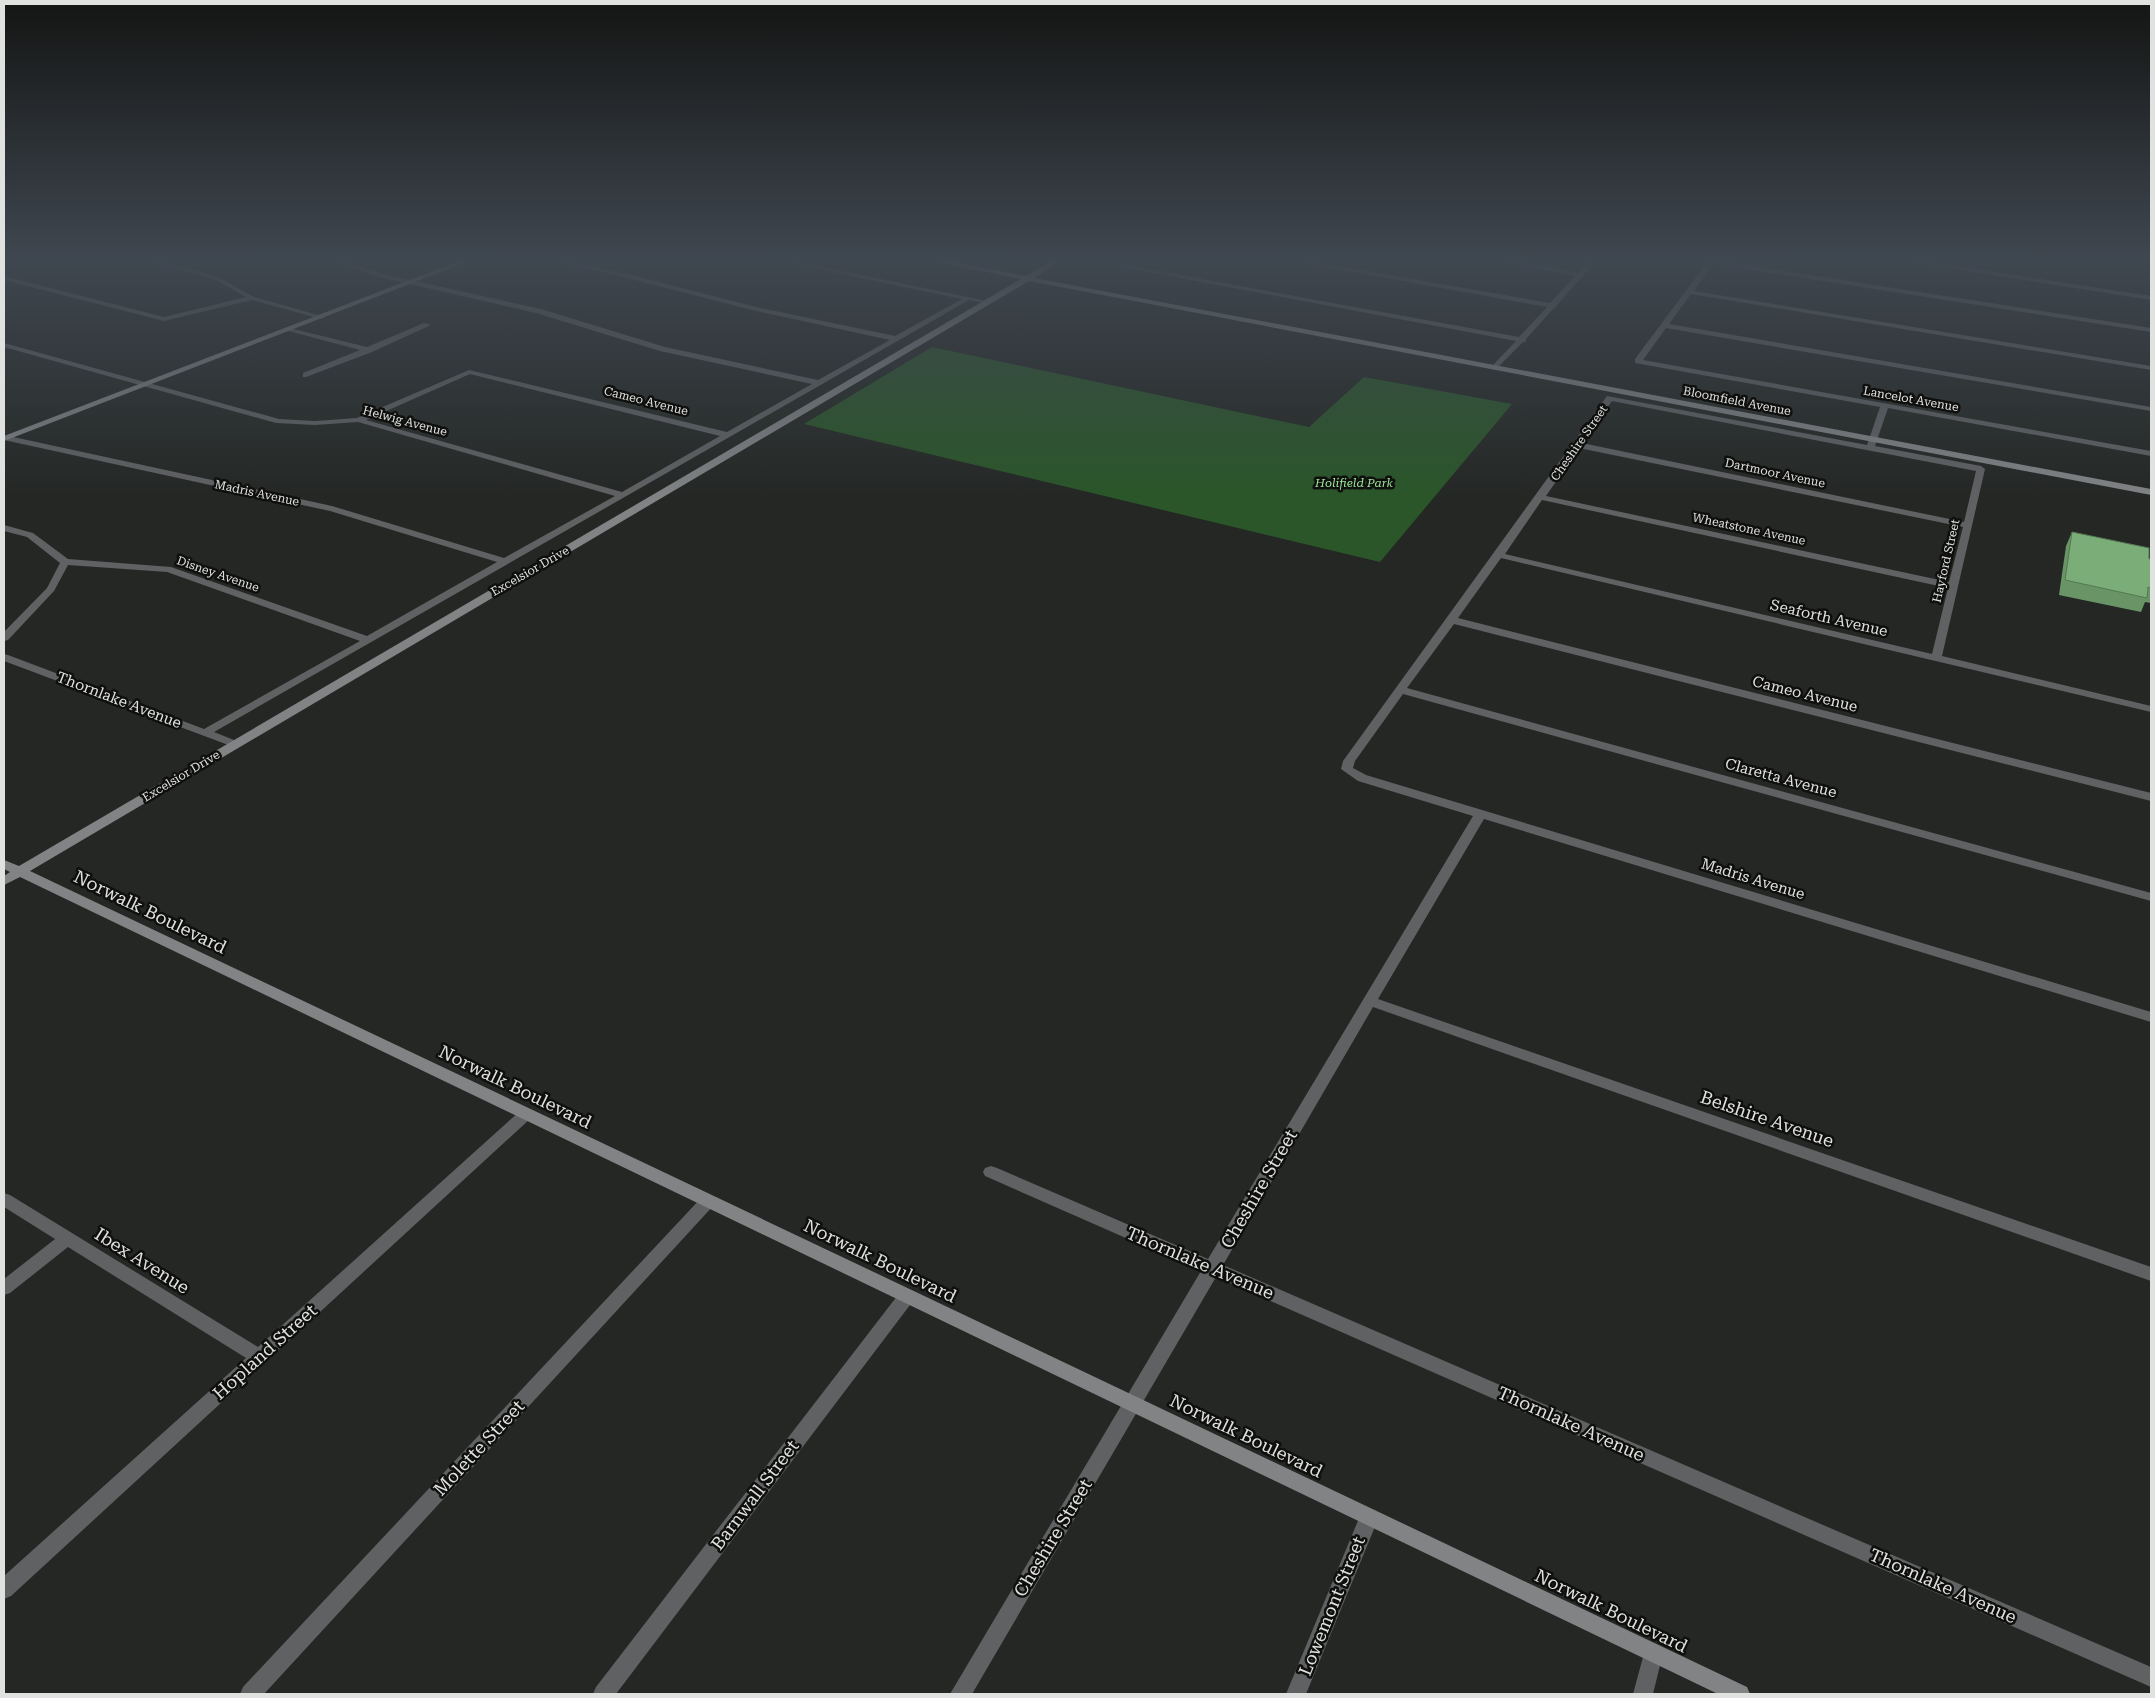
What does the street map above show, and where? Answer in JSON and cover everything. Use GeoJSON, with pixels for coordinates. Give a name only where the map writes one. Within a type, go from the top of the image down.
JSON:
{"type":"FeatureCollection","features":[{"type":"Feature","properties":{"kind":"main road"},"geometry":{"type":"LineString","coordinates":[[5,438],[261,340]]}},
{"type":"Feature","properties":{"kind":"main road","name":"Excelsior Drive"},"geometry":{"type":"LineString","coordinates":[[4,881],[923,340]]}},
{"type":"Feature","properties":{"kind":"main road","name":"Bloomfield Avenue"},"geometry":{"type":"LineString","coordinates":[[1362,340],[1499,365]]}},
{"type":"Feature","properties":{"kind":"main road","name":"Bloomfield Avenue"},"geometry":{"type":"LineString","coordinates":[[1371,340],[1873,440],[2151,484]]}},
{"type":"Feature","properties":{"kind":"main road","name":"Bloomfield Avenue"},"geometry":{"type":"LineString","coordinates":[[2068,472],[2151,492]]}},
{"type":"Feature","properties":{"kind":"main road","name":"Norwalk Boulevard"},"geometry":{"type":"LineString","coordinates":[[4,864],[1740,1694]]}},
{"type":"Feature","properties":{"kind":"street"},"geometry":{"type":"LineString","coordinates":[[329,340],[369,350]]}},
{"type":"Feature","properties":{"kind":"street"},"geometry":{"type":"LineString","coordinates":[[306,375],[392,340]]}},
{"type":"Feature","properties":{"kind":"street"},"geometry":{"type":"LineString","coordinates":[[633,340],[663,349],[820,383]]}},
{"type":"Feature","properties":{"kind":"street","name":"Excelsior Drive"},"geometry":{"type":"LineString","coordinates":[[206,733],[895,340]]}},
{"type":"Feature","properties":{"kind":"street"},"geometry":{"type":"LineString","coordinates":[[1499,365],[1523,340]]}},
{"type":"Feature","properties":{"kind":"street","name":"Lancelot Avenue"},"geometry":{"type":"LineString","coordinates":[[1653,340],[1638,361],[2151,453]]}},
{"type":"Feature","properties":{"kind":"street"},"geometry":{"type":"LineString","coordinates":[[1752,340],[2151,409]]}},
{"type":"Feature","properties":{"kind":"street"},"geometry":{"type":"LineString","coordinates":[[1982,340],[2151,368]]}},
{"type":"Feature","properties":{"kind":"street","name":"Helwig Avenue"},"geometry":{"type":"LineString","coordinates":[[4,345],[279,421],[315,423],[358,420],[624,495]]}},
{"type":"Feature","properties":{"kind":"street","name":"Cameo Avenue"},"geometry":{"type":"LineString","coordinates":[[358,420],[470,372],[728,435]]}},
{"type":"Feature","properties":{"kind":"street","name":"Cheshire Street"},"geometry":{"type":"LineString","coordinates":[[1346,769],[1349,761],[1499,555],[1610,398],[1873,440],[1981,469]]}},
{"type":"Feature","properties":{"kind":"street"},"geometry":{"type":"LineString","coordinates":[[1873,440],[1885,405]]}},
{"type":"Feature","properties":{"kind":"street","name":"Madris Avenue"},"geometry":{"type":"LineString","coordinates":[[5,438],[332,509],[506,562]]}},
{"type":"Feature","properties":{"kind":"street","name":"Dartmoor Avenue"},"geometry":{"type":"LineString","coordinates":[[1578,445],[1968,525]]}},
{"type":"Feature","properties":{"kind":"street","name":"Hayford Street"},"geometry":{"type":"LineString","coordinates":[[1936,658],[1981,469]]}},
{"type":"Feature","properties":{"kind":"street","name":"Wheatstone Avenue"},"geometry":{"type":"LineString","coordinates":[[1540,497],[1953,586]]}},
{"type":"Feature","properties":{"kind":"street"},"geometry":{"type":"LineString","coordinates":[[4,528],[30,535],[64,562],[51,589],[4,638]]}},
{"type":"Feature","properties":{"kind":"street","name":"Seaforth Avenue"},"geometry":{"type":"LineString","coordinates":[[1499,555],[2151,710]]}},
{"type":"Feature","properties":{"kind":"street","name":"Disney Avenue"},"geometry":{"type":"LineString","coordinates":[[64,562],[168,570],[368,640]]}},
{"type":"Feature","properties":{"kind":"street","name":"Cameo Avenue"},"geometry":{"type":"LineString","coordinates":[[1452,620],[2151,797]]}},
{"type":"Feature","properties":{"kind":"street","name":"Thornlake Avenue"},"geometry":{"type":"LineString","coordinates":[[4,657],[235,744]]}},
{"type":"Feature","properties":{"kind":"street","name":"Claretta Avenue"},"geometry":{"type":"LineString","coordinates":[[1401,690],[2151,897]]}},
{"type":"Feature","properties":{"kind":"street","name":"Madris Avenue"},"geometry":{"type":"LineString","coordinates":[[1346,769],[1362,778],[2151,1017]]}},
{"type":"Feature","properties":{"kind":"street","name":"Cheshire Street"},"geometry":{"type":"LineString","coordinates":[[960,1694],[1481,813]]}},
{"type":"Feature","properties":{"kind":"street","name":"Belshire Avenue"},"geometry":{"type":"LineString","coordinates":[[1370,1001],[2151,1274]]}},
{"type":"Feature","properties":{"kind":"street","name":"Hopland Street"},"geometry":{"type":"LineString","coordinates":[[4,1589],[526,1114]]}},
{"type":"Feature","properties":{"kind":"street","name":"Thornlake Avenue"},"geometry":{"type":"LineString","coordinates":[[992,1172],[2151,1677]]}},
{"type":"Feature","properties":{"kind":"street","name":"Ibex Avenue"},"geometry":{"type":"LineString","coordinates":[[4,1199],[259,1357]]}},
{"type":"Feature","properties":{"kind":"street","name":"Molette Street"},"geometry":{"type":"LineString","coordinates":[[250,1694],[708,1201]]}},
{"type":"Feature","properties":{"kind":"street"},"geometry":{"type":"LineString","coordinates":[[4,1288],[67,1238]]}},
{"type":"Feature","properties":{"kind":"street","name":"Barnwall Street"},"geometry":{"type":"LineString","coordinates":[[603,1694],[907,1296]]}},
{"type":"Feature","properties":{"kind":"street","name":"Lowemont Street"},"geometry":{"type":"LineString","coordinates":[[1296,1694],[1369,1517]]}},
{"type":"Feature","properties":{"kind":"street"},"geometry":{"type":"LineString","coordinates":[[1643,1694],[1653,1653]]}},
{"type":"Feature","properties":{"kind":"green space","name":"Holifield Park"},"geometry":{"type":"Polygon","coordinates":[[[932,347],[1309,427],[1364,377],[1512,404],[1380,562],[804,424],[932,347]]]}},
{"type":"Feature","properties":{"kind":"building"},"geometry":{"type":"Polygon","coordinates":[[[2072,532],[2149,548],[2151,588],[2148,587],[2147,598],[2065,580],[2072,532]]]}}]}
